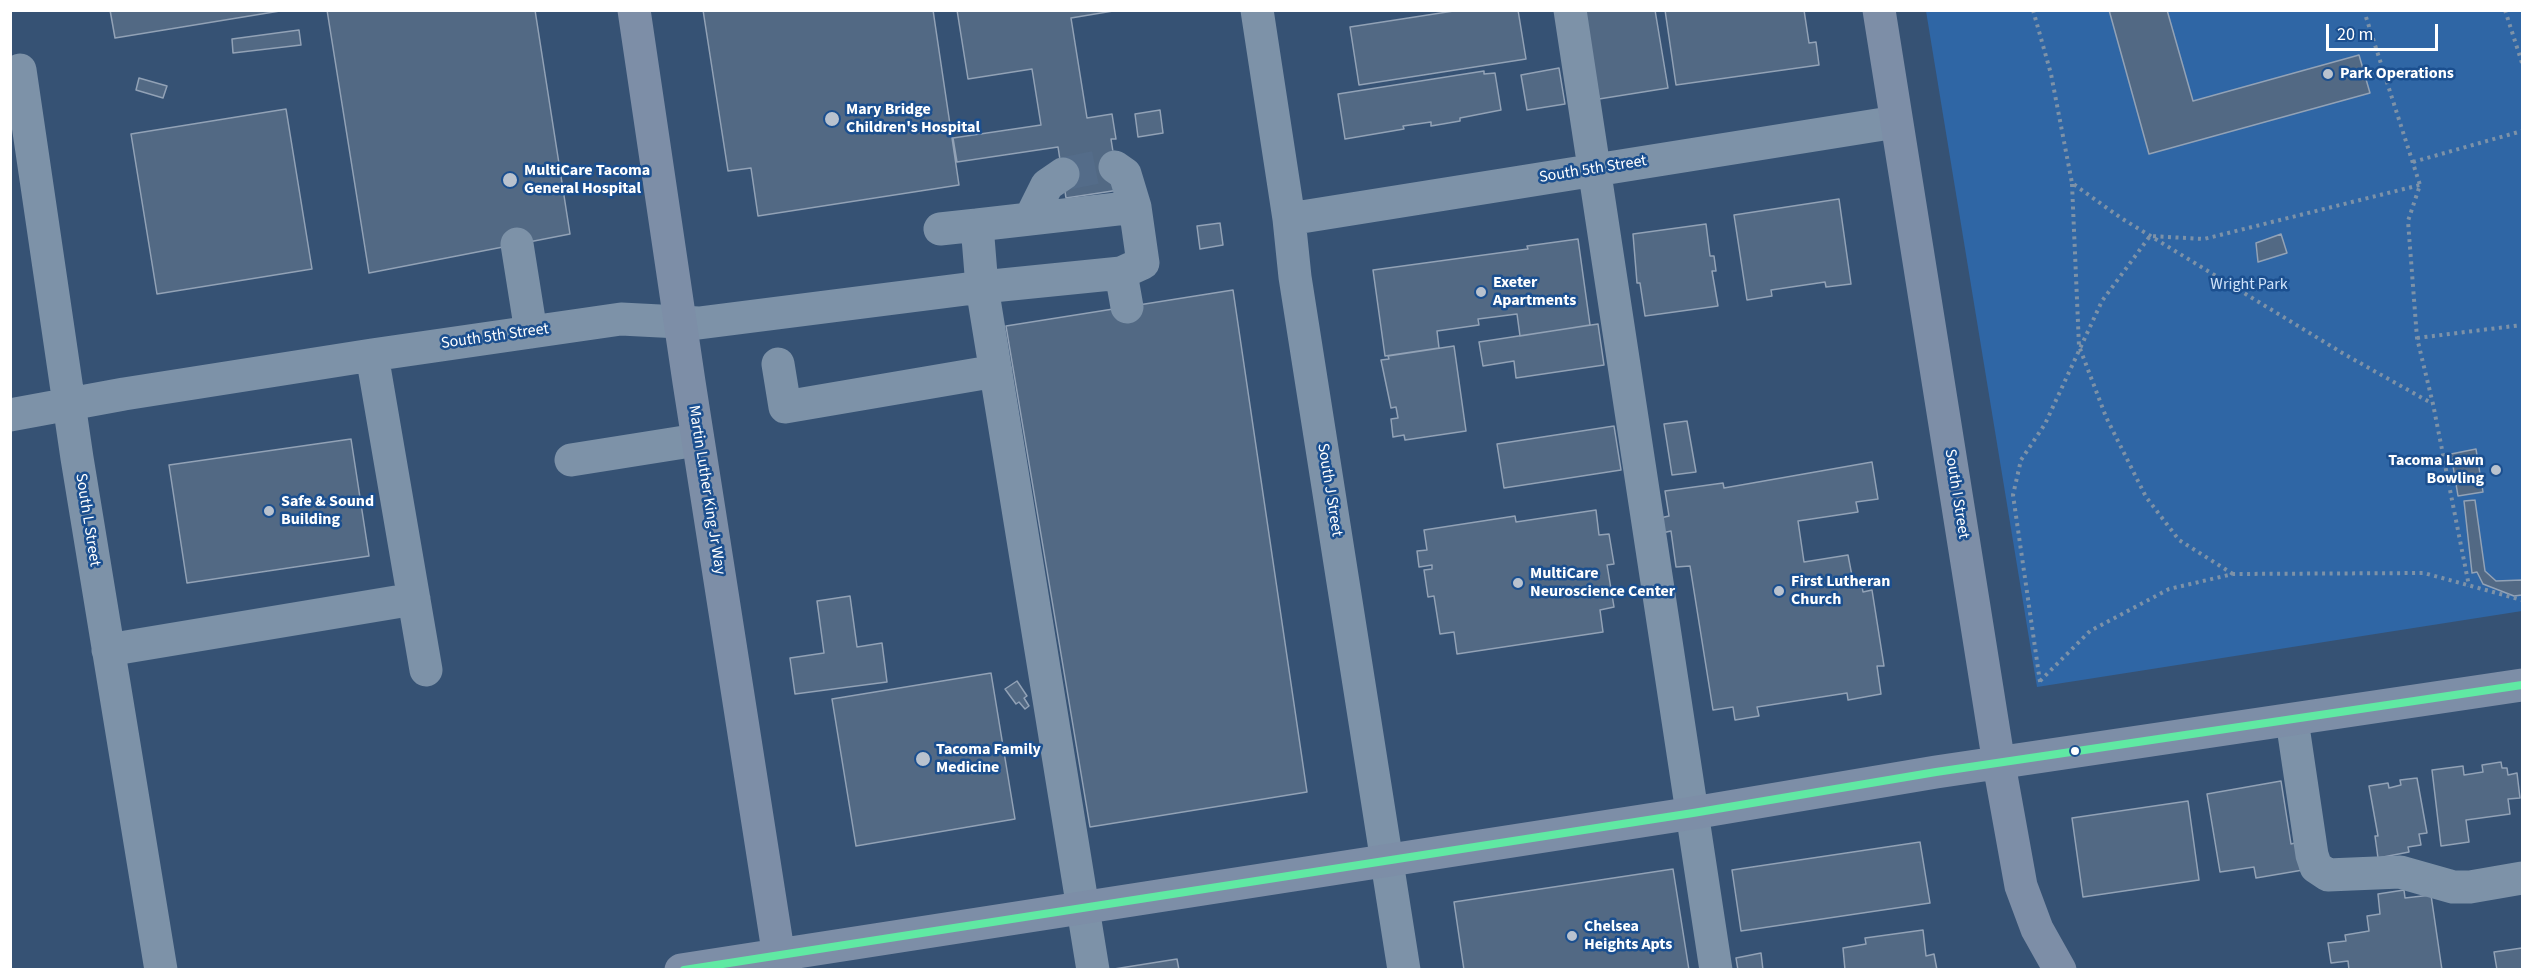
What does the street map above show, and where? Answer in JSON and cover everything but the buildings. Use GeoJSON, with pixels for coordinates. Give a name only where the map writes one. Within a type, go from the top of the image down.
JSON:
{"type":"FeatureCollection","features":[{"type":"Feature","properties":{"kind":"main road","name":"Martin Luther King Jr Way"},"geometry":{"type":"LineString","coordinates":[[634,10],[680,323],[780,963]]}},
{"type":"Feature","properties":{"kind":"main road","name":"South I Street"},"geometry":{"type":"LineString","coordinates":[[1879,10],[1999,764],[2021,886],[2037,929],[2060,969]]}},
{"type":"Feature","properties":{"kind":"main road"},"geometry":{"type":"LineString","coordinates":[[681,969],[780,963],[1083,905],[2523,685]]}},
{"type":"Feature","properties":{"kind":"street","name":"South J Street"},"geometry":{"type":"LineString","coordinates":[[1257,10],[1289,219],[1297,289],[1404,969]]}},
{"type":"Feature","properties":{"kind":"street"},"geometry":{"type":"LineString","coordinates":[[1570,10],[1716,969]]}},
{"type":"Feature","properties":{"kind":"street","name":"South L Street"},"geometry":{"type":"LineString","coordinates":[[20,70],[108,650],[161,969]]}},
{"type":"Feature","properties":{"kind":"street","name":"South 5th Street"},"geometry":{"type":"LineString","coordinates":[[1289,219],[1896,122]]}},
{"type":"Feature","properties":{"kind":"street"},"geometry":{"type":"LineString","coordinates":[[1115,167],[1125,174],[1135,207],[1143,263],[1121,273],[1127,307]]}},
{"type":"Feature","properties":{"kind":"street"},"geometry":{"type":"LineString","coordinates":[[1031,217],[1047,185],[1063,174]]}},
{"type":"Feature","properties":{"kind":"street"},"geometry":{"type":"LineString","coordinates":[[940,229],[1135,207]]}},
{"type":"Feature","properties":{"kind":"street"},"geometry":{"type":"LineString","coordinates":[[977,225],[982,287],[1093,969]]}},
{"type":"Feature","properties":{"kind":"street"},"geometry":{"type":"LineString","coordinates":[[518,244],[531,332]]}},
{"type":"Feature","properties":{"kind":"street","name":"South 5th Street"},"geometry":{"type":"LineString","coordinates":[[10,415],[123,394],[621,319],[699,323],[982,287],[1121,273]]}},
{"type":"Feature","properties":{"kind":"street"},"geometry":{"type":"LineString","coordinates":[[372,355],[426,670]]}},
{"type":"Feature","properties":{"kind":"street"},"geometry":{"type":"LineString","coordinates":[[778,364],[785,407],[996,371]]}},
{"type":"Feature","properties":{"kind":"street"},"geometry":{"type":"LineString","coordinates":[[571,460],[698,440]]}},
{"type":"Feature","properties":{"kind":"street"},"geometry":{"type":"LineString","coordinates":[[108,650],[414,599]]}},
{"type":"Feature","properties":{"kind":"street"},"geometry":{"type":"LineString","coordinates":[[2292,720],[2312,855],[2316,867],[2328,875],[2400,872],[2452,887],[2470,887],[2523,878]]}},
{"type":"Feature","properties":{"kind":"path"},"geometry":{"type":"LineString","coordinates":[[2033,10],[2051,74],[2072,183],[2079,346],[2106,417],[2146,497],[2179,540],[2234,574]]}},
{"type":"Feature","properties":{"kind":"path"},"geometry":{"type":"LineString","coordinates":[[2505,10],[2523,63]]}},
{"type":"Feature","properties":{"kind":"path"},"geometry":{"type":"LineString","coordinates":[[2366,17],[2420,185],[2408,221],[2417,338],[2433,404],[2469,586]]}},
{"type":"Feature","properties":{"kind":"path"},"geometry":{"type":"LineString","coordinates":[[2413,162],[2523,131]]}},
{"type":"Feature","properties":{"kind":"path"},"geometry":{"type":"LineString","coordinates":[[2072,183],[2150,236],[2344,354],[2433,404]]}},
{"type":"Feature","properties":{"kind":"path"},"geometry":{"type":"LineString","coordinates":[[2150,236],[2204,239],[2420,185]]}},
{"type":"Feature","properties":{"kind":"path"},"geometry":{"type":"LineString","coordinates":[[2150,236],[2102,301],[2079,346],[2045,424],[2021,460],[2013,495],[2040,682],[2090,632],[2169,589],[2234,574],[2424,573],[2523,600]]}},
{"type":"Feature","properties":{"kind":"path"},"geometry":{"type":"LineString","coordinates":[[2417,338],[2523,326]]}},
{"type":"Feature","properties":{"kind":"green space","name":"Wright Park"},"geometry":{"type":"Polygon","coordinates":[[[1926,11],[2522,11],[2522,611],[2037,687],[1926,11]]]}},
{"type":"Feature","properties":{"kind":"tunnel"},"geometry":{"type":"LineString","coordinates":[[1063,174],[1098,167],[1115,167]]}},
{"type":"Feature","properties":{"kind":"transit line"},"geometry":{"type":"LineString","coordinates":[[684,970],[1693,813],[1936,772],[2522,685]]}},
{"type":"Feature","properties":{"kind":"place","name":"Park Operations"},"geometry":{"type":"Point","coordinates":[2328,74]}},
{"type":"Feature","properties":{"kind":"place","name":"Mary Bridge Children's Hospital"},"geometry":{"type":"Point","coordinates":[832,119]}},
{"type":"Feature","properties":{"kind":"place","name":"MultiCare Tacoma General Hospital"},"geometry":{"type":"Point","coordinates":[510,180]}},
{"type":"Feature","properties":{"kind":"place","name":"Exeter Apartments"},"geometry":{"type":"Point","coordinates":[1481,292]}},
{"type":"Feature","properties":{"kind":"place","name":"Tacoma Lawn Bowling"},"geometry":{"type":"Point","coordinates":[2496,470]}},
{"type":"Feature","properties":{"kind":"place","name":"Safe & Sound Building"},"geometry":{"type":"Point","coordinates":[269,511]}},
{"type":"Feature","properties":{"kind":"place","name":"MultiCare Neuroscience Center"},"geometry":{"type":"Point","coordinates":[1518,583]}},
{"type":"Feature","properties":{"kind":"place","name":"First Lutheran Church"},"geometry":{"type":"Point","coordinates":[1779,591]}},
{"type":"Feature","properties":{"kind":"place","name":"Tacoma Family Medicine"},"geometry":{"type":"Point","coordinates":[923,759]}},
{"type":"Feature","properties":{"kind":"place","name":"Chelsea Heights Apts"},"geometry":{"type":"Point","coordinates":[1572,936]}}]}
